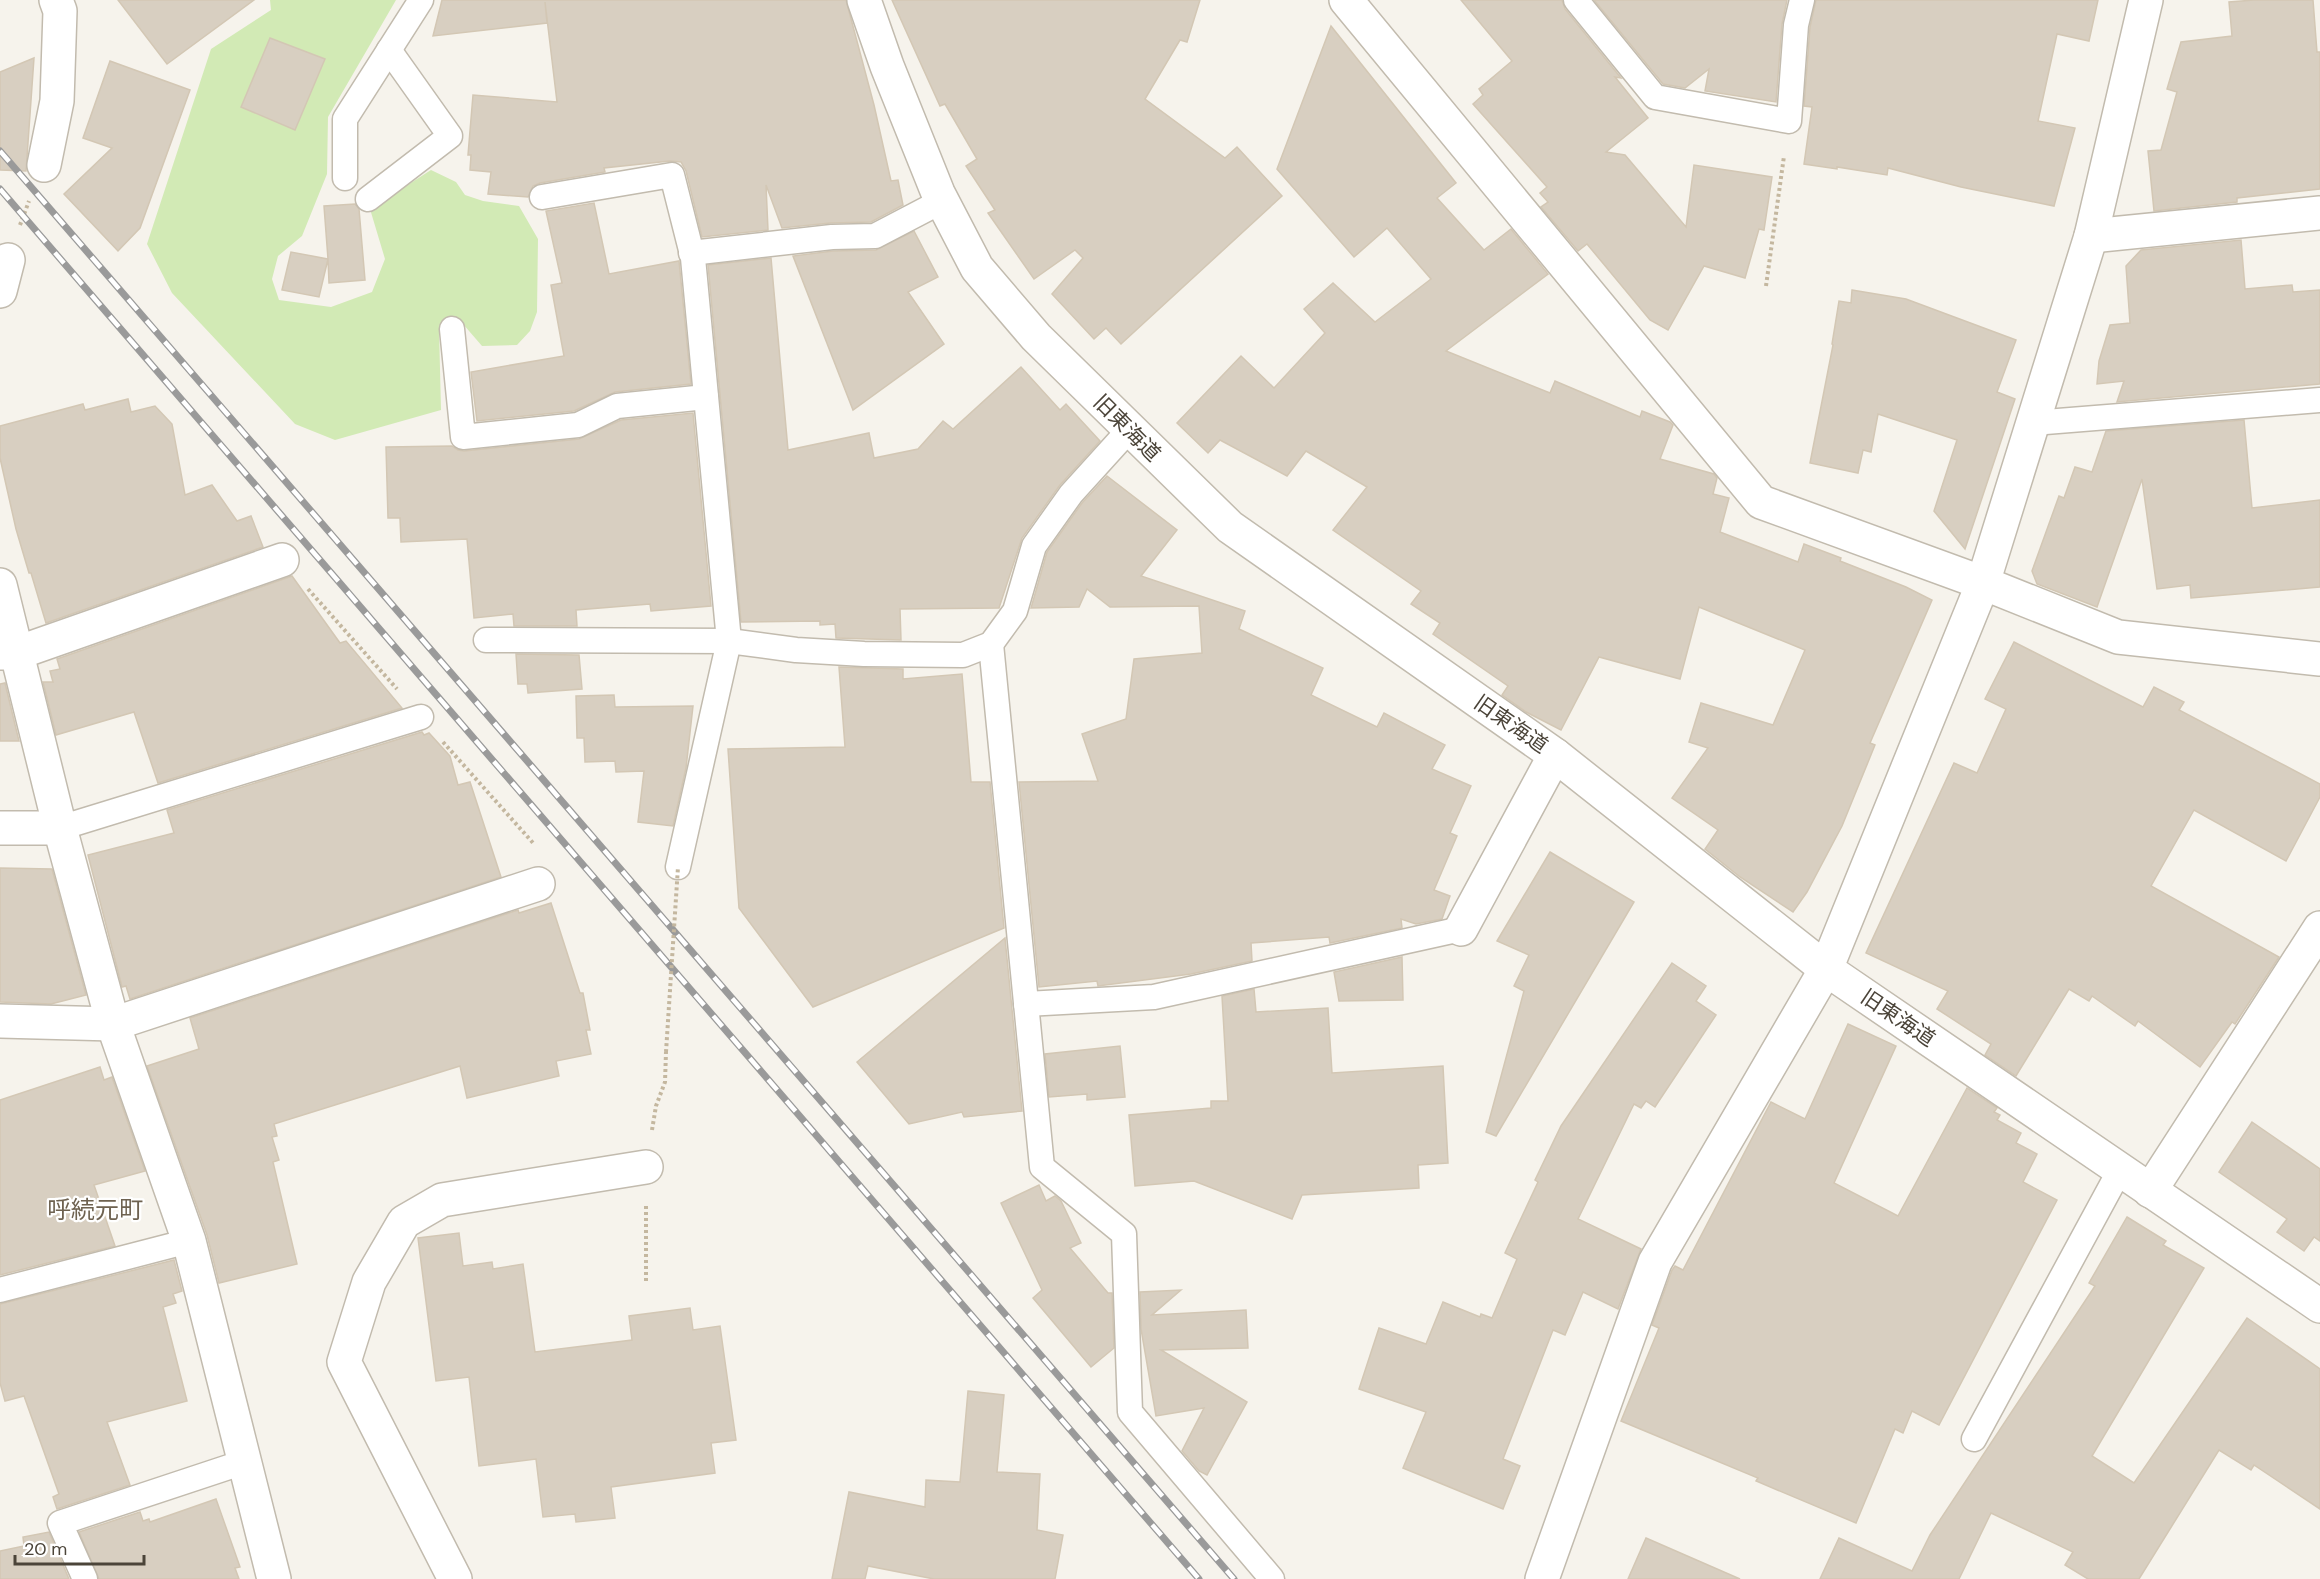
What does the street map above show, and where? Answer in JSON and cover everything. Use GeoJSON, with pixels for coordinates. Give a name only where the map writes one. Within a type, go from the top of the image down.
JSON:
{"type":"FeatureCollection","features":[{"type":"Feature","properties":{"kind":"street","name":"旧東海道"},"geometry":{"type":"LineString","coordinates":[[864,0],[887,66],[942,201],[977,268],[1036,336],[1230,527],[1555,755],[1826,969],[2320,1305]]}},
{"type":"Feature","properties":{"kind":"street"},"geometry":{"type":"LineString","coordinates":[[1346,0],[1761,502],[1983,583],[2118,637],[2320,659]]}},
{"type":"Feature","properties":{"kind":"street"},"geometry":{"type":"LineString","coordinates":[[1542,1579],[1655,1262],[1826,969],[1983,583],[2091,236],[2146,0]]}},
{"type":"Feature","properties":{"kind":"street"},"geometry":{"type":"LineString","coordinates":[[44,165],[57,101],[63,4]]}},
{"type":"Feature","properties":{"kind":"street"},"geometry":{"type":"LineString","coordinates":[[2091,236],[2320,213]]}},
{"type":"Feature","properties":{"kind":"street"},"geometry":{"type":"LineString","coordinates":[[0,291],[8,260]]}},
{"type":"Feature","properties":{"kind":"street"},"geometry":{"type":"LineString","coordinates":[[8,653],[282,560]]}},
{"type":"Feature","properties":{"kind":"street"},"geometry":{"type":"LineString","coordinates":[[0,585],[8,653],[60,828],[113,1024],[189,1241],[274,1579]]}},
{"type":"Feature","properties":{"kind":"street"},"geometry":{"type":"LineString","coordinates":[[1461,929],[1555,755]]}},
{"type":"Feature","properties":{"kind":"street"},"geometry":{"type":"LineString","coordinates":[[0,828],[60,828]]}},
{"type":"Feature","properties":{"kind":"street"},"geometry":{"type":"LineString","coordinates":[[0,1021],[113,1024],[538,884]]}},
{"type":"Feature","properties":{"kind":"street"},"geometry":{"type":"LineString","coordinates":[[2150,1191],[2320,928]]}},
{"type":"Feature","properties":{"kind":"street"},"geometry":{"type":"LineString","coordinates":[[455,1579],[344,1362],[369,1281],[404,1222],[442,1200],[646,1167]]}},
{"type":"Feature","properties":{"kind":"lane"},"geometry":{"type":"LineString","coordinates":[[345,178],[345,119],[421,0]]}},
{"type":"Feature","properties":{"kind":"lane"},"geometry":{"type":"LineString","coordinates":[[1576,0],[1655,97],[1789,121],[1796,25],[1802,0]]}},
{"type":"Feature","properties":{"kind":"lane"},"geometry":{"type":"LineString","coordinates":[[368,199],[450,136],[389,50]]}},
{"type":"Feature","properties":{"kind":"lane"},"geometry":{"type":"LineString","coordinates":[[542,197],[672,175],[691,253],[729,641],[678,867]]}},
{"type":"Feature","properties":{"kind":"lane"},"geometry":{"type":"LineString","coordinates":[[691,253],[832,237],[875,236],[942,201]]}},
{"type":"Feature","properties":{"kind":"lane"},"geometry":{"type":"LineString","coordinates":[[452,329],[463,437],[578,425],[617,405],[706,397]]}},
{"type":"Feature","properties":{"kind":"lane"},"geometry":{"type":"LineString","coordinates":[[2033,423],[2320,400]]}},
{"type":"Feature","properties":{"kind":"lane"},"geometry":{"type":"LineString","coordinates":[[486,640],[729,641],[796,650],[963,655],[991,644],[1015,611],[1034,546],[1071,494],[1129,430]]}},
{"type":"Feature","properties":{"kind":"lane"},"geometry":{"type":"LineString","coordinates":[[991,644],[1042,1167],[1124,1234],[1130,1413],[1272,1579]]}},
{"type":"Feature","properties":{"kind":"lane"},"geometry":{"type":"LineString","coordinates":[[60,828],[421,717]]}},
{"type":"Feature","properties":{"kind":"lane"},"geometry":{"type":"LineString","coordinates":[[1026,1004],[1154,997],[1461,929]]}},
{"type":"Feature","properties":{"kind":"lane"},"geometry":{"type":"LineString","coordinates":[[1974,1439],[2121,1168]]}},
{"type":"Feature","properties":{"kind":"lane"},"geometry":{"type":"LineString","coordinates":[[0,1290],[189,1241]]}},
{"type":"Feature","properties":{"kind":"lane"},"geometry":{"type":"LineString","coordinates":[[84,1579],[60,1523],[244,1462]]}},
{"type":"Feature","properties":{"kind":"path"},"geometry":{"type":"LineString","coordinates":[[1766,286],[1789,121]]}},
{"type":"Feature","properties":{"kind":"path"},"geometry":{"type":"LineString","coordinates":[[8,260],[23,215],[44,165]]}},
{"type":"Feature","properties":{"kind":"path"},"geometry":{"type":"LineString","coordinates":[[666,1052],[678,867]]}},
{"type":"Feature","properties":{"kind":"green space"},"geometry":{"type":"Polygon","coordinates":[[[270,0],[396,0],[328,117],[327,174],[302,236],[278,256],[272,279],[279,300],[331,307],[372,292],[385,259],[370,209],[431,170],[456,182],[465,195],[483,201],[519,206],[538,239],[537,312],[530,331],[517,345],[482,346],[463,324],[439,328],[441,410],[335,440],[295,424],[172,293],[147,244],[211,49],[271,10],[270,0]]]}},
{"type":"Feature","properties":{"kind":"building"},"geometry":{"type":"Polygon","coordinates":[[[118,0],[254,0],[167,64],[118,0]]]}},
{"type":"Feature","properties":{"kind":"building"},"geometry":{"type":"Polygon","coordinates":[[[442,0],[846,0],[874,105],[891,181],[898,180],[903,205],[871,222],[782,228],[766,185],[768,230],[702,237],[686,171],[681,162],[670,161],[604,168],[605,172],[540,183],[533,186],[528,197],[488,194],[491,172],[470,170],[471,155],[468,155],[473,95],[557,102],[545,2],[547,23],[433,36],[442,0]]]}},
{"type":"Feature","properties":{"kind":"building"},"geometry":{"type":"Polygon","coordinates":[[[892,0],[1200,0],[1187,42],[1180,40],[1145,99],[1225,158],[1237,147],[1282,196],[1121,344],[1106,328],[1094,339],[1052,294],[1083,258],[1075,250],[1034,279],[988,213],[995,210],[966,166],[977,159],[945,104],[940,106],[892,0]]]}},
{"type":"Feature","properties":{"kind":"building"},"geometry":{"type":"Polygon","coordinates":[[[1461,0],[1562,0],[1565,9],[1621,78],[1615,77],[1648,118],[1606,152],[1625,155],[1686,227],[1694,165],[1772,177],[1764,230],[1759,229],[1745,278],[1704,266],[1668,330],[1650,320],[1587,244],[1578,251],[1541,207],[1548,202],[1540,193],[1547,187],[1473,104],[1483,95],[1479,89],[1512,61],[1461,0]]]}},
{"type":"Feature","properties":{"kind":"building"},"geometry":{"type":"Polygon","coordinates":[[[1594,0],[1787,0],[1782,24],[1776,102],[1705,91],[1709,69],[1685,88],[1663,84],[1594,0]]]}},
{"type":"Feature","properties":{"kind":"building"},"geometry":{"type":"Polygon","coordinates":[[[1816,0],[2098,0],[2089,41],[2057,34],[2038,121],[2075,128],[2054,206],[1961,187],[1888,168],[1887,175],[1804,164],[1812,107],[1804,106],[1810,27],[1816,0]]]}},
{"type":"Feature","properties":{"kind":"building"},"geometry":{"type":"Polygon","coordinates":[[[2313,0],[2317,52],[2320,52],[2320,189],[2237,198],[2237,202],[2154,211],[2148,151],[2161,150],[2177,92],[2167,89],[2181,42],[2232,36],[2229,2],[2313,0]]]}},
{"type":"Feature","properties":{"kind":"building"},"geometry":{"type":"Polygon","coordinates":[[[1331,26],[1456,183],[1437,198],[1484,250],[1511,229],[1548,274],[1446,351],[1550,393],[1555,381],[1640,417],[1642,411],[1670,422],[1673,425],[1660,459],[1714,474],[1717,478],[1713,494],[1729,498],[1720,532],[1798,562],[1804,544],[1841,558],[1840,561],[1906,587],[1932,600],[1870,743],[1875,745],[1842,826],[1807,892],[1793,912],[1740,877],[1705,849],[1718,830],[1672,798],[1708,748],[1689,742],[1701,703],[1773,725],[1805,650],[1699,607],[1680,679],[1599,657],[1561,730],[1526,712],[1502,695],[1508,686],[1433,634],[1440,623],[1411,604],[1421,591],[1333,530],[1367,487],[1306,451],[1287,476],[1220,440],[1208,453],[1177,423],[1241,356],[1274,388],[1325,333],[1304,309],[1333,283],[1375,322],[1431,279],[1387,228],[1354,257],[1277,169],[1331,26]]]}},
{"type":"Feature","properties":{"kind":"building"},"geometry":{"type":"Polygon","coordinates":[[[270,38],[325,59],[295,130],[241,107],[270,38]]]}},
{"type":"Feature","properties":{"kind":"building"},"geometry":{"type":"Polygon","coordinates":[[[34,58],[26,171],[0,170],[0,72],[34,58]]]}},
{"type":"Feature","properties":{"kind":"building"},"geometry":{"type":"Polygon","coordinates":[[[110,61],[190,90],[140,228],[118,251],[64,194],[112,148],[83,138],[110,61]]]}},
{"type":"Feature","properties":{"kind":"building"},"geometry":{"type":"Polygon","coordinates":[[[594,203],[609,274],[679,261],[691,384],[615,392],[574,411],[477,421],[471,372],[564,356],[551,285],[562,283],[546,211],[594,203]]]}},
{"type":"Feature","properties":{"kind":"building"},"geometry":{"type":"Polygon","coordinates":[[[355,204],[359,209],[365,280],[329,283],[324,206],[355,204]]]}},
{"type":"Feature","properties":{"kind":"building"},"geometry":{"type":"Polygon","coordinates":[[[914,231],[938,277],[908,292],[944,344],[853,410],[793,256],[833,251],[876,250],[914,231]]]}},
{"type":"Feature","properties":{"kind":"building"},"geometry":{"type":"Polygon","coordinates":[[[2241,240],[2245,289],[2292,285],[2293,292],[2320,290],[2320,384],[2117,402],[2124,381],[2097,384],[2099,361],[2110,325],[2130,323],[2126,266],[2141,250],[2241,240]]]}},
{"type":"Feature","properties":{"kind":"building"},"geometry":{"type":"Polygon","coordinates":[[[291,252],[328,259],[319,297],[282,290],[291,252]]]}},
{"type":"Feature","properties":{"kind":"building"},"geometry":{"type":"Polygon","coordinates":[[[771,258],[788,450],[869,433],[874,458],[918,449],[943,421],[953,429],[1021,367],[1060,410],[1066,404],[1100,441],[1060,485],[1022,538],[999,608],[900,609],[901,640],[836,638],[835,624],[820,625],[820,621],[741,622],[708,265],[771,258]]]}},
{"type":"Feature","properties":{"kind":"building"},"geometry":{"type":"Polygon","coordinates":[[[1852,290],[1906,299],[2016,340],[1997,392],[2015,399],[1965,549],[1934,511],[1957,440],[1878,414],[1871,452],[1863,450],[1858,473],[1810,463],[1833,345],[1839,301],[1851,303],[1852,290]]]}},
{"type":"Feature","properties":{"kind":"building"},"geometry":{"type":"Polygon","coordinates":[[[128,399],[131,412],[155,406],[172,424],[185,495],[212,485],[237,521],[251,516],[263,547],[46,623],[16,529],[0,458],[0,426],[83,404],[85,410],[128,399]]]}},
{"type":"Feature","properties":{"kind":"building"},"geometry":{"type":"Polygon","coordinates":[[[693,413],[711,606],[651,611],[650,604],[576,610],[577,626],[514,626],[513,614],[474,618],[467,539],[401,542],[400,518],[388,518],[386,447],[452,446],[464,451],[579,439],[621,420],[693,413]]]}},
{"type":"Feature","properties":{"kind":"building"},"geometry":{"type":"Polygon","coordinates":[[[2244,420],[2252,508],[2320,500],[2320,587],[2191,598],[2190,585],[2157,589],[2142,479],[2097,607],[2037,584],[2032,571],[2059,496],[2064,498],[2075,467],[2092,472],[2106,431],[2244,420]]]}},
{"type":"Feature","properties":{"kind":"building"},"geometry":{"type":"Polygon","coordinates":[[[1107,476],[1177,530],[1141,576],[1245,611],[1239,629],[1323,668],[1311,695],[1377,727],[1384,713],[1445,745],[1432,769],[1471,786],[1450,833],[1457,836],[1434,890],[1450,896],[1442,919],[1416,924],[1401,919],[1402,928],[1330,943],[1329,937],[1251,943],[1252,961],[1191,974],[1098,986],[1097,981],[1039,987],[1019,782],[1098,781],[1082,734],[1126,719],[1134,659],[1202,653],[1199,606],[1110,607],[1087,589],[1079,607],[1031,608],[1047,552],[1082,503],[1107,476]]]}},
{"type":"Feature","properties":{"kind":"building"},"geometry":{"type":"Polygon","coordinates":[[[292,576],[340,643],[346,641],[402,708],[158,783],[134,712],[56,735],[43,682],[53,682],[50,671],[60,669],[57,659],[292,576]]]}},
{"type":"Feature","properties":{"kind":"building"},"geometry":{"type":"Polygon","coordinates":[[[2014,642],[2143,707],[2154,687],[2184,702],[2179,710],[2320,784],[2320,797],[2286,861],[2194,810],[2151,886],[2279,957],[2235,1024],[2232,1022],[2200,1067],[2138,1021],[2135,1026],[2092,996],[2089,1001],[2069,989],[2016,1076],[1985,1055],[1991,1044],[1937,1009],[1948,991],[1866,953],[1954,763],[1977,773],[2006,709],[1985,699],[2014,642]]]}},
{"type":"Feature","properties":{"kind":"building"},"geometry":{"type":"Polygon","coordinates":[[[516,654],[579,655],[582,689],[528,693],[527,684],[518,684],[516,654]]]}},
{"type":"Feature","properties":{"kind":"building"},"geometry":{"type":"Polygon","coordinates":[[[839,667],[903,669],[903,679],[962,674],[971,782],[990,782],[1004,928],[813,1007],[739,908],[728,749],[845,747],[839,667]]]}},
{"type":"Feature","properties":{"kind":"building"},"geometry":{"type":"Polygon","coordinates":[[[5,683],[19,741],[0,741],[0,684],[5,683]]]}},
{"type":"Feature","properties":{"kind":"building"},"geometry":{"type":"Polygon","coordinates":[[[614,695],[615,707],[693,706],[686,768],[673,826],[638,822],[644,771],[616,772],[615,761],[585,762],[584,738],[577,738],[576,696],[614,695]]]}},
{"type":"Feature","properties":{"kind":"building"},"geometry":{"type":"Polygon","coordinates":[[[422,732],[424,735],[429,733],[450,756],[458,785],[470,782],[501,877],[130,999],[126,986],[122,987],[88,855],[174,833],[167,810],[422,732]]]}},
{"type":"Feature","properties":{"kind":"building"},"geometry":{"type":"Polygon","coordinates":[[[1550,852],[1634,902],[1496,1136],[1486,1132],[1524,991],[1514,986],[1529,955],[1497,941],[1550,852]]]}},
{"type":"Feature","properties":{"kind":"building"},"geometry":{"type":"Polygon","coordinates":[[[0,868],[52,869],[86,995],[51,1004],[0,1002],[0,868]]]}},
{"type":"Feature","properties":{"kind":"building"},"geometry":{"type":"Polygon","coordinates":[[[551,903],[580,993],[583,993],[590,1030],[586,1030],[591,1054],[556,1061],[559,1076],[467,1098],[460,1066],[274,1124],[277,1136],[272,1137],[279,1160],[273,1162],[297,1264],[219,1283],[207,1235],[147,1066],[199,1049],[190,1018],[518,910],[519,913],[551,903]]]}},
{"type":"Feature","properties":{"kind":"building"},"geometry":{"type":"Polygon","coordinates":[[[1005,938],[1022,1111],[964,1117],[962,1112],[909,1124],[857,1062],[1005,938]]]}},
{"type":"Feature","properties":{"kind":"building"},"geometry":{"type":"Polygon","coordinates":[[[1402,957],[1403,1000],[1339,1001],[1334,972],[1402,957]]]}},
{"type":"Feature","properties":{"kind":"building"},"geometry":{"type":"Polygon","coordinates":[[[1672,963],[1706,986],[1696,1001],[1716,1015],[1655,1107],[1646,1101],[1641,1108],[1634,1104],[1578,1219],[1641,1249],[1618,1309],[1583,1292],[1565,1335],[1553,1330],[1503,1459],[1520,1466],[1503,1509],[1403,1468],[1426,1412],[1359,1389],[1379,1328],[1426,1344],[1443,1302],[1480,1317],[1481,1314],[1492,1318],[1517,1259],[1505,1253],[1538,1182],[1535,1180],[1561,1126],[1672,963]]]}},
{"type":"Feature","properties":{"kind":"building"},"geometry":{"type":"Polygon","coordinates":[[[1254,989],[1256,1012],[1328,1008],[1332,1073],[1443,1066],[1448,1163],[1418,1165],[1419,1188],[1302,1195],[1292,1219],[1194,1181],[1135,1186],[1129,1115],[1211,1108],[1211,1101],[1228,1101],[1222,996],[1254,989]]]}},
{"type":"Feature","properties":{"kind":"building"},"geometry":{"type":"Polygon","coordinates":[[[1848,1024],[1896,1046],[1834,1183],[1898,1216],[1967,1088],[1997,1108],[1994,1112],[2000,1115],[1997,1120],[2021,1133],[2016,1143],[2037,1154],[2023,1182],[2057,1200],[1939,1425],[1912,1411],[1903,1433],[1895,1429],[1856,1523],[1756,1481],[1758,1478],[1621,1421],[1659,1328],[1652,1325],[1672,1270],[1675,1266],[1683,1270],[1771,1102],[1805,1119],[1848,1024]]]}},
{"type":"Feature","properties":{"kind":"building"},"geometry":{"type":"Polygon","coordinates":[[[1120,1046],[1125,1097],[1087,1100],[1087,1094],[1049,1097],[1045,1054],[1120,1046]]]}},
{"type":"Feature","properties":{"kind":"building"},"geometry":{"type":"Polygon","coordinates":[[[100,1067],[104,1080],[112,1077],[145,1171],[94,1185],[115,1246],[0,1275],[0,1100],[100,1067]]]}},
{"type":"Feature","properties":{"kind":"building"},"geometry":{"type":"Polygon","coordinates":[[[2252,1122],[2320,1169],[2320,1241],[2314,1237],[2304,1251],[2277,1232],[2287,1219],[2219,1172],[2252,1122]]]}},
{"type":"Feature","properties":{"kind":"building"},"geometry":{"type":"Polygon","coordinates":[[[1039,1185],[1046,1201],[1055,1196],[1061,1201],[1081,1243],[1070,1248],[1108,1293],[1112,1293],[1114,1348],[1091,1367],[1033,1298],[1042,1290],[1001,1203],[1039,1185]]]}},
{"type":"Feature","properties":{"kind":"building"},"geometry":{"type":"Polygon","coordinates":[[[2127,1217],[2166,1241],[2163,1245],[2204,1268],[2092,1456],[2134,1483],[2247,1318],[2320,1369],[2320,1509],[2254,1465],[2251,1470],[2219,1450],[2139,1579],[2088,1579],[2065,1565],[2073,1552],[1991,1513],[1959,1579],[1820,1579],[1839,1538],[1912,1571],[1930,1535],[2095,1286],[2089,1283],[2127,1217]]]}},
{"type":"Feature","properties":{"kind":"building"},"geometry":{"type":"Polygon","coordinates":[[[459,1233],[463,1266],[492,1262],[493,1269],[523,1264],[535,1352],[632,1340],[629,1316],[690,1308],[693,1330],[720,1326],[736,1440],[711,1443],[715,1473],[611,1487],[615,1518],[576,1522],[575,1514],[543,1517],[536,1459],[479,1466],[469,1377],[436,1381],[418,1238],[459,1233]]]}},
{"type":"Feature","properties":{"kind":"building"},"geometry":{"type":"Polygon","coordinates":[[[174,1260],[182,1291],[173,1294],[176,1303],[163,1307],[187,1401],[107,1422],[130,1485],[57,1509],[53,1497],[59,1494],[24,1396],[5,1401],[0,1383],[0,1304],[174,1260]]]}},
{"type":"Feature","properties":{"kind":"building"},"geometry":{"type":"Polygon","coordinates":[[[1181,1290],[1152,1315],[1246,1310],[1248,1348],[1161,1350],[1247,1402],[1207,1475],[1199,1471],[1182,1451],[1204,1408],[1156,1416],[1141,1329],[1140,1292],[1181,1290]]]}},
{"type":"Feature","properties":{"kind":"building"},"geometry":{"type":"Polygon","coordinates":[[[968,1391],[1004,1395],[997,1472],[1040,1474],[1037,1530],[1063,1535],[1055,1579],[934,1579],[868,1566],[865,1579],[832,1579],[849,1492],[925,1507],[926,1480],[960,1482],[968,1391]]]}},
{"type":"Feature","properties":{"kind":"building"},"geometry":{"type":"Polygon","coordinates":[[[216,1499],[240,1567],[235,1568],[239,1579],[99,1579],[79,1532],[140,1512],[143,1521],[149,1519],[150,1522],[216,1499]]]}},
{"type":"Feature","properties":{"kind":"building"},"geometry":{"type":"Polygon","coordinates":[[[49,1532],[69,1579],[0,1579],[0,1551],[24,1546],[23,1537],[49,1532]]]}},
{"type":"Feature","properties":{"kind":"building"},"geometry":{"type":"Polygon","coordinates":[[[1646,1538],[1740,1579],[1628,1579],[1646,1538]]]}},
{"type":"Feature","properties":{"kind":"railway"},"geometry":{"type":"LineString","coordinates":[[0,151],[1234,1579]]}},
{"type":"Feature","properties":{"kind":"railway"},"geometry":{"type":"LineString","coordinates":[[0,189],[1199,1579]]}},
{"type":"Feature","properties":{"kind":"district","name":"呼続元町"},"geometry":{"type":"Point","coordinates":[95,1209]}}]}
